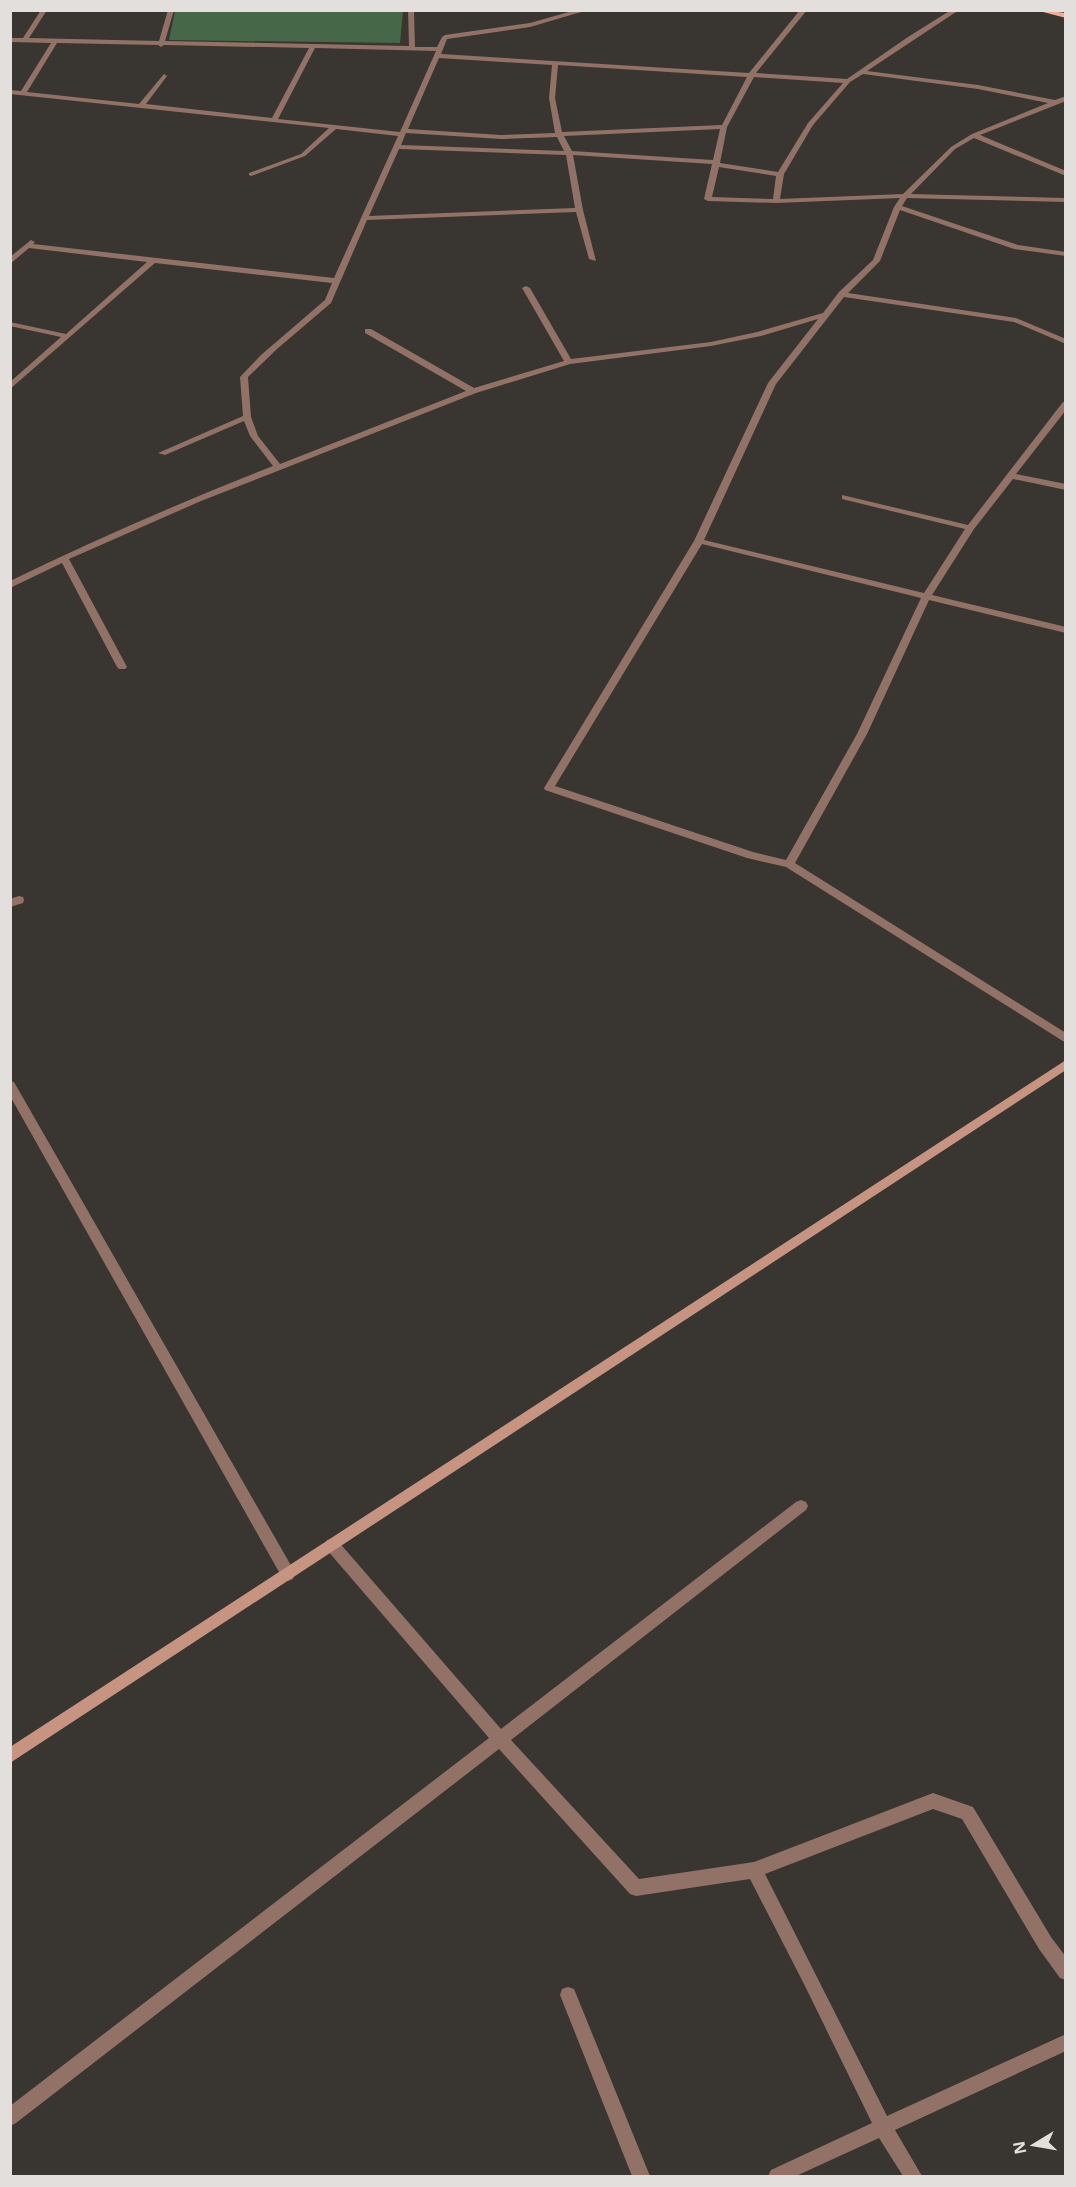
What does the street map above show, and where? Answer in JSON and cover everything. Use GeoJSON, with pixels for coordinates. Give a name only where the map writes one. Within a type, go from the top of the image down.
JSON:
{"type":"FeatureCollection","features":[{"type":"Feature","properties":{"kind":"main road"},"geometry":{"type":"LineString","coordinates":[[1046,10],[1065,16]]}},
{"type":"Feature","properties":{"kind":"street"},"geometry":{"type":"LineString","coordinates":[[25,40],[44,10]]}},
{"type":"Feature","properties":{"kind":"street"},"geometry":{"type":"LineString","coordinates":[[161,45],[171,10]]}},
{"type":"Feature","properties":{"kind":"street"},"geometry":{"type":"LineString","coordinates":[[411,10],[412,49]]}},
{"type":"Feature","properties":{"kind":"street"},"geometry":{"type":"LineString","coordinates":[[804,10],[752,74],[724,127],[708,199],[776,201],[905,196],[1065,200]]}},
{"type":"Feature","properties":{"kind":"street"},"geometry":{"type":"LineString","coordinates":[[776,201],[780,174],[810,124],[848,81],[910,38],[956,10]]}},
{"type":"Feature","properties":{"kind":"street"},"geometry":{"type":"LineString","coordinates":[[278,467],[254,436],[247,417],[244,377],[262,357],[298,330],[328,302],[445,37],[530,25],[580,11]]}},
{"type":"Feature","properties":{"kind":"street"},"geometry":{"type":"LineString","coordinates":[[10,40],[412,49],[555,63],[848,81]]}},
{"type":"Feature","properties":{"kind":"street"},"geometry":{"type":"LineString","coordinates":[[23,93],[55,41]]}},
{"type":"Feature","properties":{"kind":"street"},"geometry":{"type":"LineString","coordinates":[[274,120],[313,47]]}},
{"type":"Feature","properties":{"kind":"street"},"geometry":{"type":"LineString","coordinates":[[555,63],[552,98],[559,133],[569,153],[579,210],[593,259]]}},
{"type":"Feature","properties":{"kind":"street"},"geometry":{"type":"LineString","coordinates":[[863,72],[978,87],[1055,102]]}},
{"type":"Feature","properties":{"kind":"street"},"geometry":{"type":"LineString","coordinates":[[141,106],[164,76]]}},
{"type":"Feature","properties":{"kind":"street"},"geometry":{"type":"LineString","coordinates":[[10,92],[334,127],[501,137],[724,127]]}},
{"type":"Feature","properties":{"kind":"street"},"geometry":{"type":"LineString","coordinates":[[1065,98],[974,135],[952,148],[905,196],[898,207],[876,261],[842,294],[772,383],[699,541],[549,788],[751,855],[789,864],[1065,1039]]}},
{"type":"Feature","properties":{"kind":"street"},"geometry":{"type":"LineString","coordinates":[[251,174],[303,155],[334,127]]}},
{"type":"Feature","properties":{"kind":"street"},"geometry":{"type":"LineString","coordinates":[[974,135],[1065,174]]}},
{"type":"Feature","properties":{"kind":"street"},"geometry":{"type":"LineString","coordinates":[[397,147],[569,153],[716,164],[780,174]]}},
{"type":"Feature","properties":{"kind":"street"},"geometry":{"type":"LineString","coordinates":[[898,207],[1017,247],[1065,254]]}},
{"type":"Feature","properties":{"kind":"street"},"geometry":{"type":"LineString","coordinates":[[366,218],[579,210]]}},
{"type":"Feature","properties":{"kind":"street"},"geometry":{"type":"LineString","coordinates":[[10,262],[34,239]]}},
{"type":"Feature","properties":{"kind":"street"},"geometry":{"type":"LineString","coordinates":[[27,246],[338,281]]}},
{"type":"Feature","properties":{"kind":"street"},"geometry":{"type":"LineString","coordinates":[[10,387],[152,261]]}},
{"type":"Feature","properties":{"kind":"street"},"geometry":{"type":"LineString","coordinates":[[526,288],[569,362]]}},
{"type":"Feature","properties":{"kind":"street"},"geometry":{"type":"LineString","coordinates":[[842,294],[1016,320],[1065,342]]}},
{"type":"Feature","properties":{"kind":"street"},"geometry":{"type":"LineString","coordinates":[[10,585],[64,558],[198,499],[473,391],[569,362],[711,344],[758,334],[828,314]]}},
{"type":"Feature","properties":{"kind":"street"},"geometry":{"type":"LineString","coordinates":[[10,324],[66,336]]}},
{"type":"Feature","properties":{"kind":"street"},"geometry":{"type":"LineString","coordinates":[[368,331],[473,391]]}},
{"type":"Feature","properties":{"kind":"street"},"geometry":{"type":"LineString","coordinates":[[789,864],[862,734],[927,595],[970,528],[1013,476],[1065,404]]}},
{"type":"Feature","properties":{"kind":"street"},"geometry":{"type":"LineString","coordinates":[[162,453],[247,417]]}},
{"type":"Feature","properties":{"kind":"street"},"geometry":{"type":"LineString","coordinates":[[1013,476],[1065,487]]}},
{"type":"Feature","properties":{"kind":"street"},"geometry":{"type":"LineString","coordinates":[[845,497],[970,528]]}},
{"type":"Feature","properties":{"kind":"street"},"geometry":{"type":"LineString","coordinates":[[699,541],[1065,630]]}},
{"type":"Feature","properties":{"kind":"street"},"geometry":{"type":"LineString","coordinates":[[64,558],[122,667]]}},
{"type":"Feature","properties":{"kind":"street"},"geometry":{"type":"LineString","coordinates":[[10,1756],[1065,1064]]}},
{"type":"Feature","properties":{"kind":"street"},"geometry":{"type":"LineString","coordinates":[[10,1084],[288,1574]]}},
{"type":"Feature","properties":{"kind":"street"},"geometry":{"type":"LineString","coordinates":[[10,2117],[801,1506]]}},
{"type":"Feature","properties":{"kind":"street"},"geometry":{"type":"LineString","coordinates":[[332,1545],[500,1739],[636,1888],[753,1870],[933,1801],[967,1813],[1045,1943],[1065,1972]]}},
{"type":"Feature","properties":{"kind":"street"},"geometry":{"type":"LineString","coordinates":[[753,1870],[810,1978],[883,2127],[913,2176]]}},
{"type":"Feature","properties":{"kind":"street"},"geometry":{"type":"LineString","coordinates":[[568,1995],[641,2176]]}},
{"type":"Feature","properties":{"kind":"street"},"geometry":{"type":"LineString","coordinates":[[777,2176],[1065,2042]]}},
{"type":"Feature","properties":{"kind":"green space"},"geometry":{"type":"Polygon","coordinates":[[[175,10],[403,11],[400,43],[169,40],[175,10]]]}}]}
